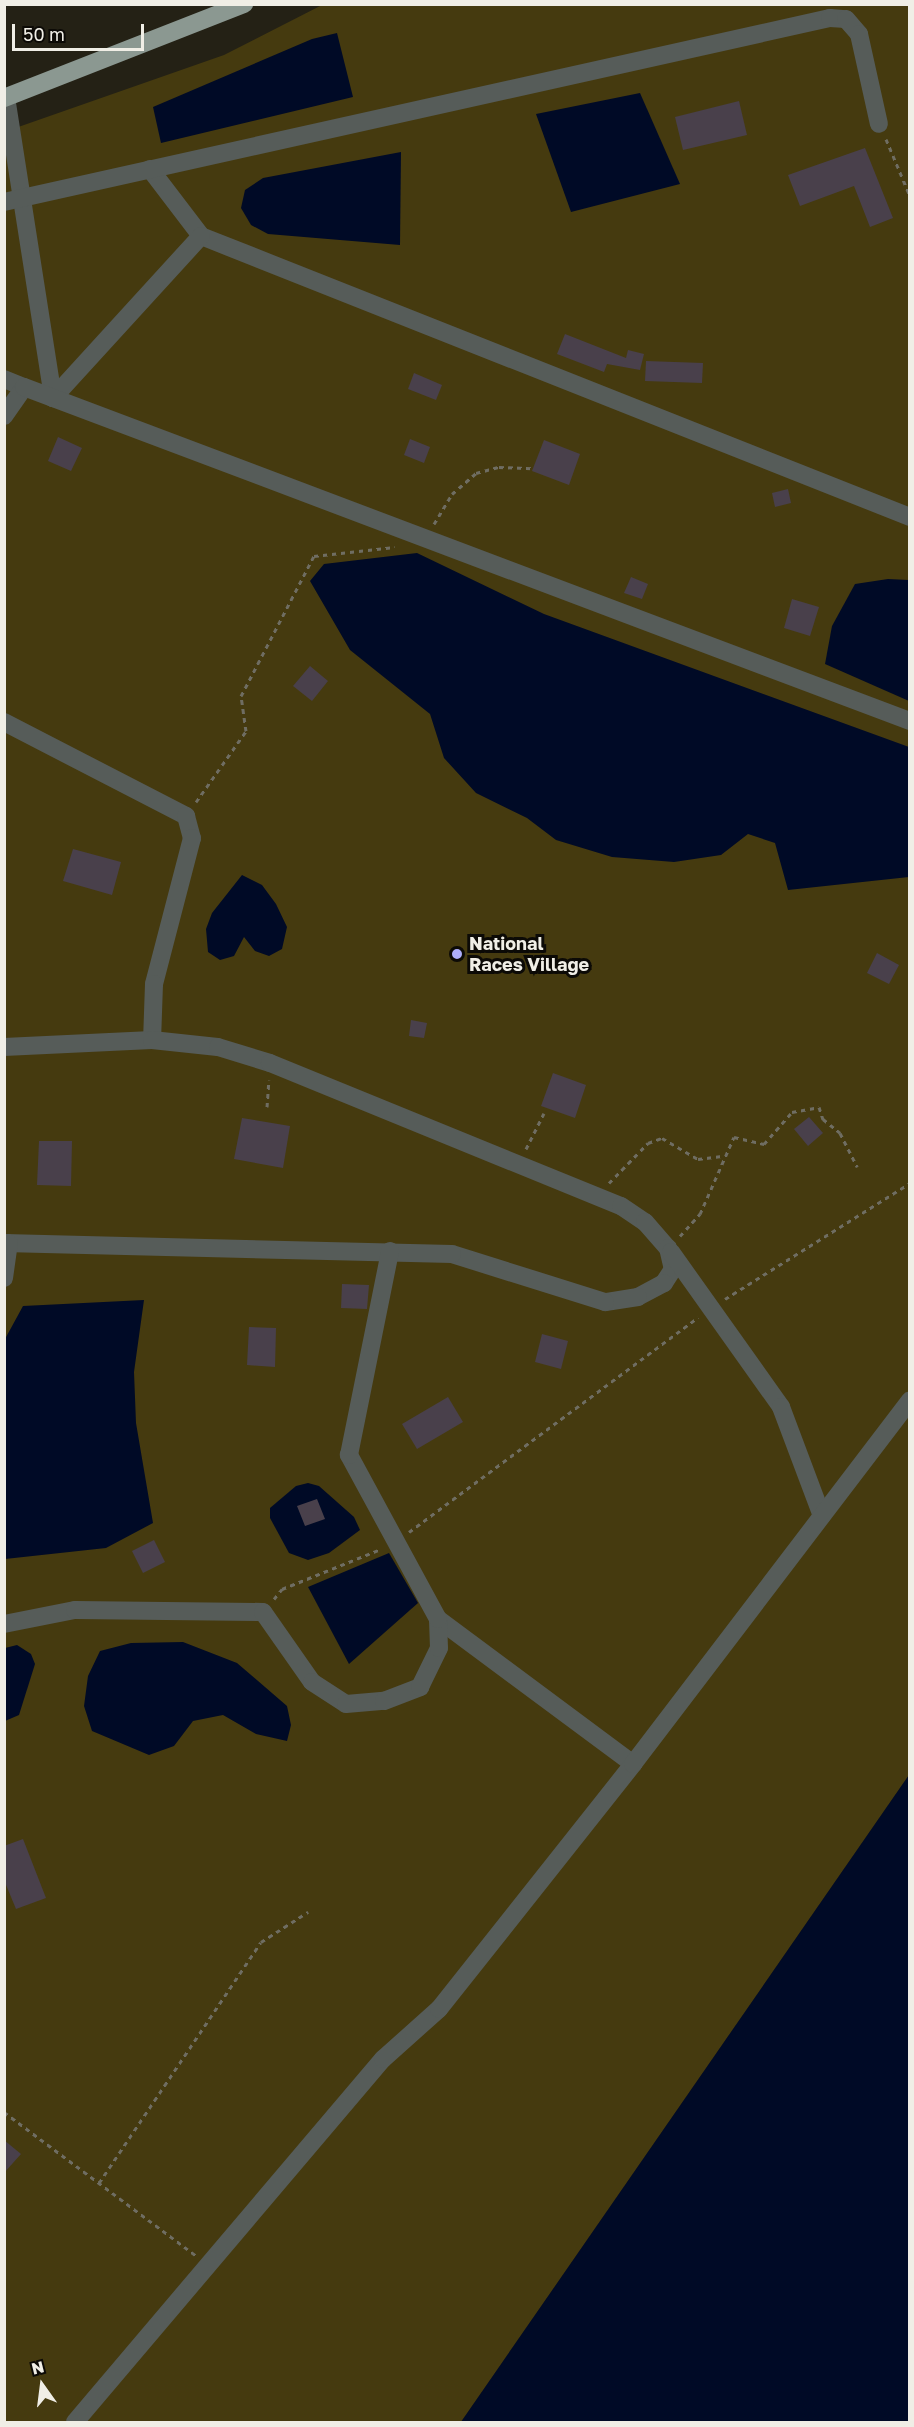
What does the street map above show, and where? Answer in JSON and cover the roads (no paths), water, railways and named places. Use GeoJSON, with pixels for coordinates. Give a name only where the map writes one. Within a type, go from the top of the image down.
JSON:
{"type":"FeatureCollection","features":[{"type":"Feature","properties":{"kind":"main road"},"geometry":{"type":"LineString","coordinates":[[5,98],[244,4]]}},
{"type":"Feature","properties":{"kind":"lane"},"geometry":{"type":"LineString","coordinates":[[13,200],[830,18],[846,19],[859,34],[879,124]]}},
{"type":"Feature","properties":{"kind":"lane"},"geometry":{"type":"LineString","coordinates":[[5,98],[13,200],[52,398]]}},
{"type":"Feature","properties":{"kind":"lane"},"geometry":{"type":"LineString","coordinates":[[150,169],[201,236],[909,517]]}},
{"type":"Feature","properties":{"kind":"lane"},"geometry":{"type":"LineString","coordinates":[[52,398],[201,236]]}},
{"type":"Feature","properties":{"kind":"lane"},"geometry":{"type":"LineString","coordinates":[[4,379],[909,721]]}},
{"type":"Feature","properties":{"kind":"lane"},"geometry":{"type":"LineString","coordinates":[[4,416],[24,387]]}},
{"type":"Feature","properties":{"kind":"lane"},"geometry":{"type":"LineString","coordinates":[[4,722],[186,816],[192,838],[154,984],[153,1040]]}},
{"type":"Feature","properties":{"kind":"lane"},"geometry":{"type":"LineString","coordinates":[[4,1047],[153,1040],[218,1047],[270,1063],[596,1194],[645,1222],[668,1248],[712,1307],[781,1407],[822,1516]]}},
{"type":"Feature","properties":{"kind":"lane"},"geometry":{"type":"LineString","coordinates":[[4,1278],[7,1243],[390,1251],[452,1254],[605,1302],[638,1297],[664,1283],[673,1269],[668,1248]]}},
{"type":"Feature","properties":{"kind":"lane"},"geometry":{"type":"LineString","coordinates":[[390,1251],[349,1455],[438,1619],[633,1764]]}},
{"type":"Feature","properties":{"kind":"lane"},"geometry":{"type":"LineString","coordinates":[[75,2422],[383,2059],[439,2008],[633,1764],[909,1400]]}},
{"type":"Feature","properties":{"kind":"lane"},"geometry":{"type":"LineString","coordinates":[[4,1624],[75,1610],[263,1612],[312,1682],[346,1704],[384,1701],[420,1687],[439,1648],[438,1619]]}},
{"type":"Feature","properties":{"kind":"water"},"geometry":{"type":"Polygon","coordinates":[[[337,33],[353,97],[161,143],[153,107],[312,39],[337,33]]]}},
{"type":"Feature","properties":{"kind":"water"},"geometry":{"type":"Polygon","coordinates":[[[640,93],[680,184],[571,212],[536,114],[640,93]]]}},
{"type":"Feature","properties":{"kind":"water"},"geometry":{"type":"Polygon","coordinates":[[[401,152],[400,245],[268,234],[251,225],[241,208],[245,190],[263,178],[401,152]]]}},
{"type":"Feature","properties":{"kind":"water"},"geometry":{"type":"Polygon","coordinates":[[[417,553],[544,614],[909,747],[909,877],[788,890],[775,843],[748,834],[721,855],[674,862],[612,857],[556,840],[527,818],[476,793],[444,758],[430,714],[350,650],[310,581],[324,564],[417,553]]]}},
{"type":"Feature","properties":{"kind":"water"},"geometry":{"type":"Polygon","coordinates":[[[888,579],[909,580],[909,701],[825,664],[832,626],[855,584],[888,579]]]}},
{"type":"Feature","properties":{"kind":"water"},"geometry":{"type":"Polygon","coordinates":[[[242,875],[262,885],[276,904],[287,927],[282,949],[269,956],[255,951],[244,937],[234,956],[220,960],[208,952],[206,929],[212,913],[242,875]]]}},
{"type":"Feature","properties":{"kind":"water"},"geometry":{"type":"Polygon","coordinates":[[[144,1300],[134,1372],[136,1423],[153,1523],[106,1548],[5,1559],[5,1339],[23,1306],[144,1300]]]}},
{"type":"Feature","properties":{"kind":"water"},"geometry":{"type":"Polygon","coordinates":[[[308,1483],[319,1486],[354,1517],[360,1530],[329,1553],[308,1560],[289,1553],[270,1518],[270,1508],[296,1486],[308,1483]]]}},
{"type":"Feature","properties":{"kind":"water"},"geometry":{"type":"Polygon","coordinates":[[[389,1553],[418,1603],[349,1664],[308,1587],[389,1553]]]}},
{"type":"Feature","properties":{"kind":"water"},"geometry":{"type":"Polygon","coordinates":[[[183,1642],[237,1663],[287,1706],[291,1725],[287,1741],[256,1734],[223,1715],[193,1721],[174,1746],[149,1755],[92,1731],[84,1706],[88,1676],[100,1651],[131,1643],[183,1642]]]}},
{"type":"Feature","properties":{"kind":"water"},"geometry":{"type":"Polygon","coordinates":[[[17,1645],[31,1654],[35,1664],[19,1715],[5,1721],[5,1648],[17,1645]]]}},
{"type":"Feature","properties":{"kind":"water"},"geometry":{"type":"Polygon","coordinates":[[[909,1775],[909,2422],[461,2422],[909,1775]]]}},
{"type":"Feature","properties":{"kind":"place","name":"National Races Village"},"geometry":{"type":"Point","coordinates":[457,954]}}]}
